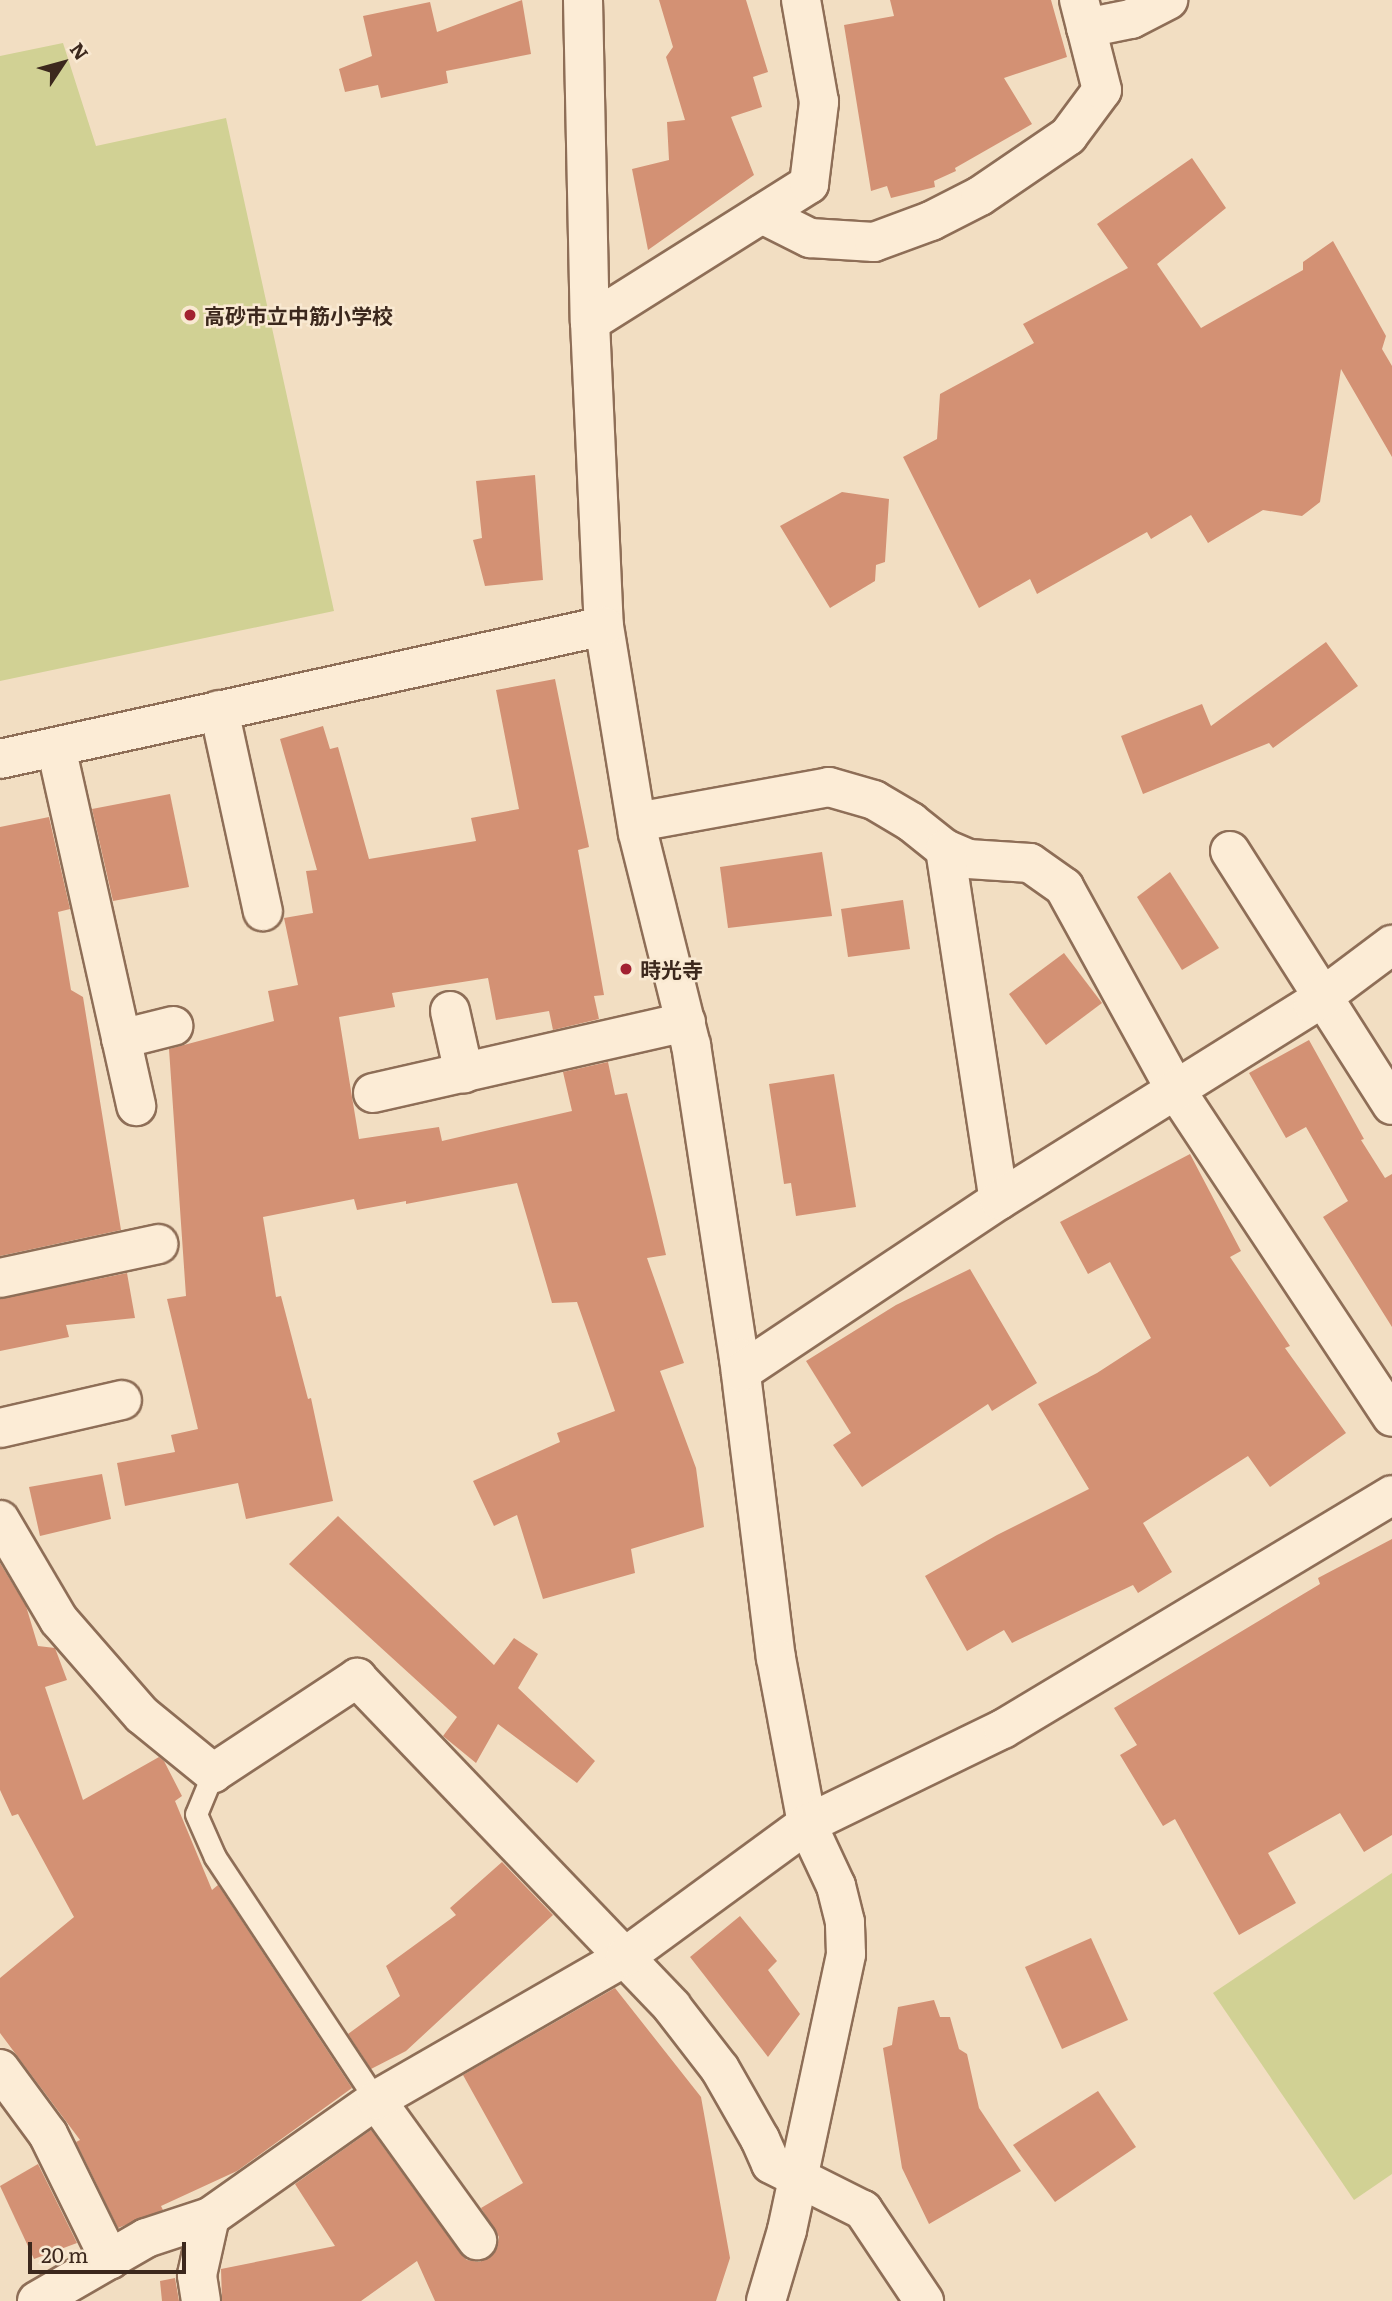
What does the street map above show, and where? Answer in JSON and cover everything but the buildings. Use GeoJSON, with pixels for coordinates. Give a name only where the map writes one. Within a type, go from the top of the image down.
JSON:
{"type":"FeatureCollection","features":[{"type":"Feature","properties":{"kind":"street"},"geometry":{"type":"LineString","coordinates":[[583,0],[590,322],[604,626],[637,822],[686,1022],[741,1372],[776,1658],[807,1824],[836,1886],[845,1922],[846,1954],[787,2230],[766,2301]]}},
{"type":"Feature","properties":{"kind":"street"},"geometry":{"type":"LineString","coordinates":[[590,322],[809,184],[819,102],[801,0]]}},
{"type":"Feature","properties":{"kind":"street"},"geometry":{"type":"LineString","coordinates":[[762,214],[810,238],[874,242],[932,221],[980,196],[1068,136],[1102,90],[1083,14],[1131,19],[1168,0]]}},
{"type":"Feature","properties":{"kind":"street"},"geometry":{"type":"LineString","coordinates":[[0,759],[604,626]]}},
{"type":"Feature","properties":{"kind":"street"},"geometry":{"type":"LineString","coordinates":[[219,710],[263,911]]}},
{"type":"Feature","properties":{"kind":"street"},"geometry":{"type":"LineString","coordinates":[[56,747],[135,1106]]}},
{"type":"Feature","properties":{"kind":"street"},"geometry":{"type":"LineString","coordinates":[[637,822],[829,787],[874,800],[911,822],[945,849],[968,859],[1030,863],[1064,887],[1175,1089],[1392,1417]]}},
{"type":"Feature","properties":{"kind":"street"},"geometry":{"type":"LineString","coordinates":[[945,849],[999,1200]]}},
{"type":"Feature","properties":{"kind":"street"},"geometry":{"type":"LineString","coordinates":[[1230,851],[1392,1105]]}},
{"type":"Feature","properties":{"kind":"street"},"geometry":{"type":"LineString","coordinates":[[741,1372],[999,1200],[1322,998],[1392,945]]}},
{"type":"Feature","properties":{"kind":"street"},"geometry":{"type":"LineString","coordinates":[[450,1011],[464,1073]]}},
{"type":"Feature","properties":{"kind":"street"},"geometry":{"type":"LineString","coordinates":[[373,1093],[686,1022]]}},
{"type":"Feature","properties":{"kind":"street"},"geometry":{"type":"LineString","coordinates":[[121,1039],[173,1026]]}},
{"type":"Feature","properties":{"kind":"street"},"geometry":{"type":"LineString","coordinates":[[0,1278],[158,1244]]}},
{"type":"Feature","properties":{"kind":"street"},"geometry":{"type":"LineString","coordinates":[[0,1428],[122,1400]]}},
{"type":"Feature","properties":{"kind":"street"},"geometry":{"type":"LineString","coordinates":[[37,2301],[146,2238],[210,2217],[376,2100],[625,1957],[807,1824],[1003,1730],[1392,1495]]}},
{"type":"Feature","properties":{"kind":"street"},"geometry":{"type":"LineString","coordinates":[[0,1520],[59,1620],[142,1714],[213,1773],[357,1678],[672,2007],[720,2069],[771,2164],[863,2210],[924,2301]]}},
{"type":"Feature","properties":{"kind":"street"},"geometry":{"type":"LineString","coordinates":[[0,2069],[48,2134],[110,2260]]}},
{"type":"Feature","properties":{"kind":"street"},"geometry":{"type":"LineString","coordinates":[[376,2100],[477,2240]]}},
{"type":"Feature","properties":{"kind":"street"},"geometry":{"type":"LineString","coordinates":[[201,2301],[197,2275],[210,2217]]}},
{"type":"Feature","properties":{"kind":"lane"},"geometry":{"type":"LineString","coordinates":[[213,1773],[196,1814],[215,1857],[376,2100]]}},
{"type":"Feature","properties":{"kind":"green space"},"geometry":{"type":"Polygon","coordinates":[[[63,43],[96,146],[226,118],[334,611],[0,681],[0,56],[63,43]]]}},
{"type":"Feature","properties":{"kind":"green space"},"geometry":{"type":"Polygon","coordinates":[[[1392,1873],[1392,2174],[1354,2200],[1213,1993],[1392,1873]]]}},
{"type":"Feature","properties":{"kind":"place","name":"高砂市立中筋小学校"},"geometry":{"type":"Point","coordinates":[190,315]}},
{"type":"Feature","properties":{"kind":"place","name":"時光寺"},"geometry":{"type":"Point","coordinates":[626,969]}}]}
